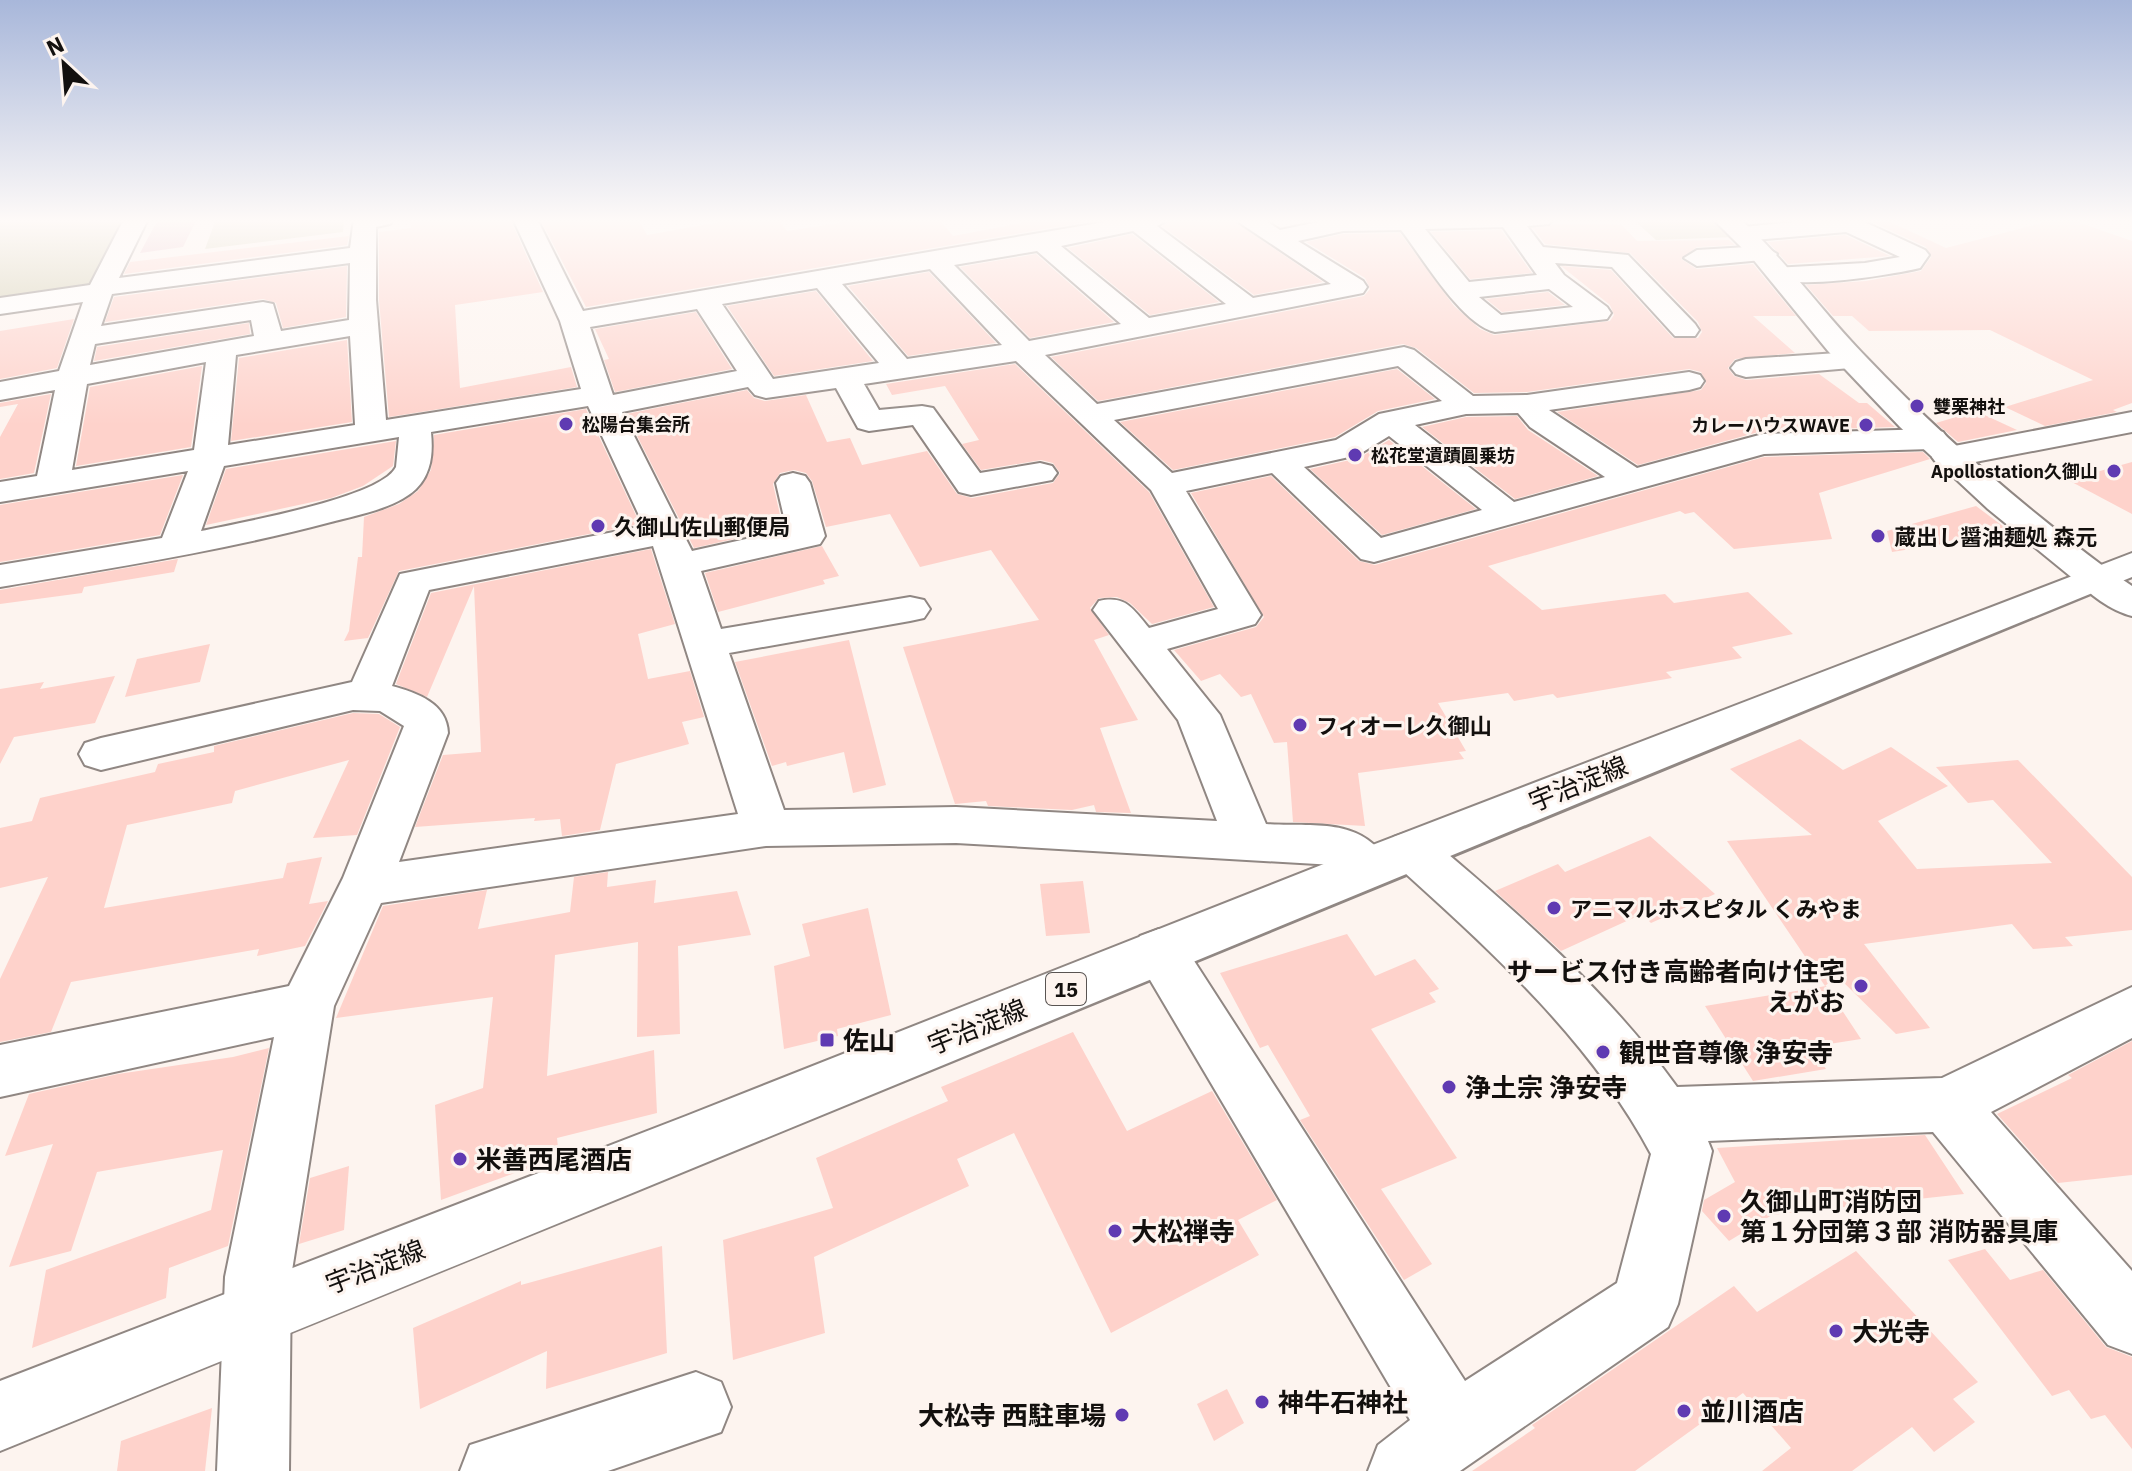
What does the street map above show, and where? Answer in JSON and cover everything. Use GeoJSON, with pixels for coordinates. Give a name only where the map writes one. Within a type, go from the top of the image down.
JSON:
{"type":"FeatureCollection","features":[{"type":"Feature","properties":{"kind":"street"},"geometry":{"type":"LineString","coordinates":[[0,306],[117,288]]}},
{"type":"Feature","properties":{"kind":"street"},"geometry":{"type":"LineString","coordinates":[[362,288],[361,326],[371,430]]}},
{"type":"Feature","properties":{"kind":"street"},"geometry":{"type":"LineString","coordinates":[[558,288],[574,321],[601,400],[673,549],[766,828]]}},
{"type":"Feature","properties":{"kind":"street"},"geometry":{"type":"LineString","coordinates":[[574,321],[776,288]]}},
{"type":"Feature","properties":{"kind":"street"},"geometry":{"type":"LineString","coordinates":[[830,288],[901,371]]}},
{"type":"Feature","properties":{"kind":"street"},"geometry":{"type":"LineString","coordinates":[[962,288],[1023,351],[1165,485],[1241,615],[1142,643]]}},
{"type":"Feature","properties":{"kind":"street"},"geometry":{"type":"LineString","coordinates":[[1095,288],[1142,327]]}},
{"type":"Feature","properties":{"kind":"street"},"geometry":{"type":"LineString","coordinates":[[1225,288],[1250,309]]}},
{"type":"Feature","properties":{"kind":"street"},"geometry":{"type":"LineString","coordinates":[[705,299],[766,389],[1023,351],[1351,288]]}},
{"type":"Feature","properties":{"kind":"street"},"geometry":{"type":"LineString","coordinates":[[1459,288],[1471,305],[1495,324],[1597,313],[1564,288]]}},
{"type":"Feature","properties":{"kind":"street"},"geometry":{"type":"LineString","coordinates":[[1462,291],[1493,288]]}},
{"type":"Feature","properties":{"kind":"street"},"geometry":{"type":"LineString","coordinates":[[1645,288],[1685,330]]}},
{"type":"Feature","properties":{"kind":"street"},"geometry":{"type":"LineString","coordinates":[[1790,288],[1852,361],[1941,448],[2052,546],[2119,582]]}},
{"type":"Feature","properties":{"kind":"street"},"geometry":{"type":"LineString","coordinates":[[52,484],[78,355],[100,290]]}},
{"type":"Feature","properties":{"kind":"street"},"geometry":{"type":"LineString","coordinates":[[0,391],[78,355],[263,310],[269,342]]}},
{"type":"Feature","properties":{"kind":"street"},"geometry":{"type":"LineString","coordinates":[[0,364],[78,355],[222,350],[361,326]]}},
{"type":"Feature","properties":{"kind":"street"},"geometry":{"type":"LineString","coordinates":[[177,546],[210,458],[222,350]]}},
{"type":"Feature","properties":{"kind":"street"},"geometry":{"type":"LineString","coordinates":[[1089,415],[1404,356],[1466,405]]}},
{"type":"Feature","properties":{"kind":"street"},"geometry":{"type":"LineString","coordinates":[[1746,368],[1852,361]]}},
{"type":"Feature","properties":{"kind":"street"},"geometry":{"type":"LineString","coordinates":[[0,492],[414,423],[755,377]]}},
{"type":"Feature","properties":{"kind":"street"},"geometry":{"type":"LineString","coordinates":[[846,379],[869,421],[922,415],[971,485],[1040,473]]}},
{"type":"Feature","properties":{"kind":"street"},"geometry":{"type":"LineString","coordinates":[[1165,485],[1346,448],[1390,421],[1466,405],[1527,404],[1689,381]]}},
{"type":"Feature","properties":{"kind":"street"},"geometry":{"type":"LineString","coordinates":[[1527,404],[1541,420],[1634,481]]}},
{"type":"Feature","properties":{"kind":"street"},"geometry":{"type":"LineString","coordinates":[[1390,421],[1508,514]]}},
{"type":"Feature","properties":{"kind":"street"},"geometry":{"type":"LineString","coordinates":[[1279,462],[1374,551],[1763,444],[1941,448],[2132,422]]}},
{"type":"Feature","properties":{"kind":"street"},"geometry":{"type":"LineString","coordinates":[[0,576],[241,535],[303,519],[403,484],[418,461],[414,423]]}},
{"type":"Feature","properties":{"kind":"street"},"geometry":{"type":"LineString","coordinates":[[368,693],[413,582],[673,549],[807,536],[793,483]]}},
{"type":"Feature","properties":{"kind":"street","name":"宇治淀線"},"geometry":{"type":"LineString","coordinates":[[0,1416],[1388,859],[2119,582]]}},
{"type":"Feature","properties":{"kind":"street"},"geometry":{"type":"LineString","coordinates":[[706,644],[910,609]]}},
{"type":"Feature","properties":{"kind":"street"},"geometry":{"type":"LineString","coordinates":[[1113,610],[1198,715],[1249,842]]}},
{"type":"Feature","properties":{"kind":"street"},"geometry":{"type":"LineString","coordinates":[[101,754],[368,693],[411,706],[426,721],[426,733],[365,886],[351,908],[307,1006],[258,1277],[253,1471]]}},
{"type":"Feature","properties":{"kind":"street"},"geometry":{"type":"LineString","coordinates":[[365,886],[766,828],[956,825],[1347,847],[1388,859],[1579,1004],[1664,1115],[1682,1151],[1645,1304],[1455,1429],[1404,1471]]}},
{"type":"Feature","properties":{"kind":"street"},"geometry":{"type":"LineString","coordinates":[[1159,951],[1455,1429]]}},
{"type":"Feature","properties":{"kind":"street"},"geometry":{"type":"LineString","coordinates":[[0,1071],[307,1006]]}},
{"type":"Feature","properties":{"kind":"street"},"geometry":{"type":"LineString","coordinates":[[1664,1115],[1947,1105],[2132,1011]]}},
{"type":"Feature","properties":{"kind":"street"},"geometry":{"type":"LineString","coordinates":[[1947,1105],[2132,1321]]}},
{"type":"Feature","properties":{"kind":"street"},"geometry":{"type":"LineString","coordinates":[[496,1471],[696,1407]]}},
{"type":"Feature","properties":{"kind":"shaded area"},"geometry":{"type":"Polygon","coordinates":[[[0,288],[90,288],[89,289],[0,304],[0,288]]]}},
{"type":"Feature","properties":{"kind":"building"},"geometry":{"type":"Polygon","coordinates":[[[184,288],[347,288],[346,317],[283,328],[276,303],[263,299],[105,322],[114,297],[184,288]]]}},
{"type":"Feature","properties":{"kind":"building"},"geometry":{"type":"Polygon","coordinates":[[[379,288],[541,288],[543,292],[455,305],[460,388],[571,367],[577,387],[389,417],[379,288]]]}},
{"type":"Feature","properties":{"kind":"building"},"geometry":{"type":"Polygon","coordinates":[[[576,288],[700,288],[586,307],[576,288]]]}},
{"type":"Feature","properties":{"kind":"building"},"geometry":{"type":"Polygon","coordinates":[[[849,288],[944,288],[996,343],[908,356],[849,288]]]}},
{"type":"Feature","properties":{"kind":"building"},"geometry":{"type":"Polygon","coordinates":[[[980,288],[1075,288],[1114,322],[1030,338],[980,288]]]}},
{"type":"Feature","properties":{"kind":"building"},"geometry":{"type":"Polygon","coordinates":[[[1117,288],[1201,288],[1219,302],[1150,315],[1117,288]]]}},
{"type":"Feature","properties":{"kind":"building"},"geometry":{"type":"Polygon","coordinates":[[[1244,288],[1293,288],[1254,295],[1244,288]]]}},
{"type":"Feature","properties":{"kind":"building"},"geometry":{"type":"Polygon","coordinates":[[[1369,288],[1440,288],[1454,306],[1480,329],[1494,335],[1610,321],[1614,315],[1610,305],[1588,288],[1627,288],[1673,338],[1698,338],[1702,332],[1698,322],[1664,288],[1773,288],[1796,316],[1753,316],[1795,353],[1735,359],[1728,368],[1734,376],[1746,380],[1819,374],[1859,403],[1867,403],[1895,427],[1762,431],[1638,465],[1557,412],[1701,390],[1706,383],[1701,372],[1689,369],[1527,392],[1474,393],[1416,348],[1403,344],[1098,401],[1051,357],[1364,296],[1369,288]]]}},
{"type":"Feature","properties":{"kind":"building"},"geometry":{"type":"Polygon","coordinates":[[[1808,288],[2132,288],[2132,403],[2113,410],[2117,412],[2045,426],[2005,407],[2093,380],[1990,330],[1869,331],[1852,316],[1833,316],[1808,288]]]}},
{"type":"Feature","properties":{"kind":"building"},"geometry":{"type":"Polygon","coordinates":[[[816,291],[873,361],[774,376],[727,306],[816,291]]]}},
{"type":"Feature","properties":{"kind":"building"},"geometry":{"type":"Polygon","coordinates":[[[1548,292],[1565,305],[1502,312],[1486,299],[1548,292]]]}},
{"type":"Feature","properties":{"kind":"building"},"geometry":{"type":"Polygon","coordinates":[[[696,312],[732,369],[615,392],[604,360],[609,359],[595,329],[696,312]]]}},
{"type":"Feature","properties":{"kind":"building"},"geometry":{"type":"Polygon","coordinates":[[[74,319],[57,368],[0,379],[0,331],[74,319]]]}},
{"type":"Feature","properties":{"kind":"building"},"geometry":{"type":"Polygon","coordinates":[[[249,323],[250,334],[94,361],[97,347],[249,323]]]}},
{"type":"Feature","properties":{"kind":"building"},"geometry":{"type":"Polygon","coordinates":[[[347,340],[352,422],[231,441],[239,358],[347,340]]]}},
{"type":"Feature","properties":{"kind":"building"},"geometry":{"type":"Polygon","coordinates":[[[1015,364],[1149,492],[1214,607],[1152,624],[1130,603],[1117,597],[1099,598],[1090,608],[1109,635],[1094,640],[1138,720],[1100,728],[1131,813],[1096,812],[1094,805],[1072,810],[988,806],[986,801],[955,804],[903,647],[1039,620],[991,550],[920,567],[890,514],[826,527],[812,481],[806,473],[794,470],[780,473],[773,484],[783,528],[694,548],[626,414],[747,390],[754,398],[765,401],[806,395],[827,442],[850,438],[862,465],[927,451],[957,494],[972,498],[1053,483],[1060,473],[1053,463],[1041,460],[981,470],[962,444],[979,440],[945,386],[892,395],[886,384],[1015,364]]]}},
{"type":"Feature","properties":{"kind":"building"},"geometry":{"type":"Polygon","coordinates":[[[202,366],[191,447],[76,466],[90,387],[202,366]]]}},
{"type":"Feature","properties":{"kind":"building"},"geometry":{"type":"Polygon","coordinates":[[[1397,369],[1435,399],[1378,411],[1335,437],[1173,470],[1120,422],[1397,369]]]}},
{"type":"Feature","properties":{"kind":"building"},"geometry":{"type":"Polygon","coordinates":[[[51,394],[34,473],[0,479],[0,437],[18,404],[0,407],[0,403],[51,394]]]}},
{"type":"Feature","properties":{"kind":"building"},"geometry":{"type":"Polygon","coordinates":[[[586,409],[640,524],[399,571],[368,638],[344,641],[349,631],[358,557],[362,557],[364,517],[399,504],[418,491],[431,470],[434,435],[586,409]]]}},
{"type":"Feature","properties":{"kind":"building"},"geometry":{"type":"Polygon","coordinates":[[[1976,411],[2017,430],[1958,442],[1936,423],[1976,411]]]}},
{"type":"Feature","properties":{"kind":"building"},"geometry":{"type":"Polygon","coordinates":[[[1517,416],[1528,430],[1598,476],[1515,499],[1422,427],[1466,417],[1517,416]]]}},
{"type":"Feature","properties":{"kind":"building"},"geometry":{"type":"Polygon","coordinates":[[[1389,440],[1476,509],[1382,535],[1310,469],[1359,458],[1389,440]]]}},
{"type":"Feature","properties":{"kind":"building"},"geometry":{"type":"Polygon","coordinates":[[[396,441],[393,466],[363,486],[331,498],[206,525],[226,469],[396,441]]]}},
{"type":"Feature","properties":{"kind":"building"},"geometry":{"type":"Polygon","coordinates":[[[1923,452],[1930,459],[1819,493],[1832,539],[1734,549],[1694,512],[1685,514],[1680,511],[1488,566],[1542,610],[1665,594],[1674,603],[1748,592],[1793,634],[1732,647],[1742,658],[1666,672],[1672,678],[1557,698],[1553,694],[1514,701],[1508,693],[1438,703],[1466,751],[1459,752],[1464,759],[1358,773],[1365,826],[1293,822],[1287,742],[1274,743],[1251,694],[1241,697],[1220,674],[1201,681],[1174,650],[1256,627],[1264,617],[1191,493],[1271,476],[1359,561],[1375,565],[1764,457],[1923,452]]]}},
{"type":"Feature","properties":{"kind":"building"},"geometry":{"type":"Polygon","coordinates":[[[2132,462],[2132,514],[2068,480],[2132,462]]]}},
{"type":"Feature","properties":{"kind":"building"},"geometry":{"type":"Polygon","coordinates":[[[183,475],[160,535],[0,562],[0,505],[183,475]]]}},
{"type":"Feature","properties":{"kind":"building"},"geometry":{"type":"Polygon","coordinates":[[[1976,506],[2012,533],[1892,552],[1887,531],[1976,506]]]}},
{"type":"Feature","properties":{"kind":"building"},"geometry":{"type":"Polygon","coordinates":[[[822,546],[839,576],[823,580],[825,584],[718,612],[705,573],[822,546]]]}},
{"type":"Feature","properties":{"kind":"building"},"geometry":{"type":"Polygon","coordinates":[[[651,549],[675,624],[638,634],[648,679],[690,671],[704,717],[682,722],[689,744],[616,764],[600,830],[562,836],[560,819],[534,821],[535,818],[415,827],[443,755],[481,752],[474,586],[427,697],[396,684],[431,593],[651,549]]]}},
{"type":"Feature","properties":{"kind":"building"},"geometry":{"type":"Polygon","coordinates":[[[178,559],[174,572],[84,587],[82,593],[0,604],[0,590],[178,559]]]}},
{"type":"Feature","properties":{"kind":"building"},"geometry":{"type":"Polygon","coordinates":[[[849,640],[886,785],[853,793],[844,752],[787,766],[786,762],[772,766],[735,662],[849,640]]]}},
{"type":"Feature","properties":{"kind":"building"},"geometry":{"type":"Polygon","coordinates":[[[210,644],[200,682],[125,697],[137,659],[210,644]]]}},
{"type":"Feature","properties":{"kind":"building"},"geometry":{"type":"Polygon","coordinates":[[[115,676],[95,723],[14,737],[0,764],[0,689],[44,682],[40,689],[115,676]]]}},
{"type":"Feature","properties":{"kind":"building"},"geometry":{"type":"Polygon","coordinates":[[[353,713],[379,714],[400,727],[357,835],[313,838],[349,760],[235,791],[232,803],[127,825],[104,908],[283,878],[287,863],[322,857],[309,904],[328,901],[305,946],[257,956],[259,949],[71,982],[51,1032],[0,1042],[0,979],[48,877],[0,888],[0,828],[32,821],[40,798],[155,772],[158,764],[214,752],[214,746],[353,713]]]}},
{"type":"Feature","properties":{"kind":"building"},"geometry":{"type":"Polygon","coordinates":[[[1800,739],[1843,770],[1891,747],[1948,786],[1878,821],[1917,869],[2052,863],[1993,800],[1968,803],[1936,767],[2018,760],[2132,877],[2132,930],[2065,937],[2073,946],[2033,949],[2012,924],[1864,944],[1930,1028],[1896,1034],[1837,976],[1825,986],[1727,841],[1812,835],[1730,769],[1800,739]]]}},
{"type":"Feature","properties":{"kind":"building"},"geometry":{"type":"Polygon","coordinates":[[[1650,836],[1715,894],[1651,923],[1642,914],[1561,951],[1495,891],[1558,864],[1565,872],[1650,836]]]}},
{"type":"Feature","properties":{"kind":"building"},"geometry":{"type":"Polygon","coordinates":[[[608,872],[607,887],[656,880],[654,903],[737,891],[751,935],[678,946],[680,1034],[637,1037],[638,942],[555,955],[547,1076],[654,1050],[657,1113],[557,1138],[559,1157],[441,1200],[435,1105],[483,1088],[493,997],[336,1018],[383,906],[487,890],[478,929],[570,912],[574,877],[608,872]]]}},
{"type":"Feature","properties":{"kind":"building"},"geometry":{"type":"Polygon","coordinates":[[[1083,881],[1090,933],[1046,936],[1040,884],[1083,881]]]}},
{"type":"Feature","properties":{"kind":"building"},"geometry":{"type":"Polygon","coordinates":[[[868,908],[891,1015],[837,1029],[838,1036],[784,1049],[774,966],[810,956],[802,924],[868,908]]]}},
{"type":"Feature","properties":{"kind":"building"},"geometry":{"type":"Polygon","coordinates":[[[1347,934],[1375,976],[1415,959],[1439,989],[1429,993],[1436,1002],[1371,1029],[1457,1158],[1381,1189],[1432,1264],[1404,1280],[1300,1120],[1310,1116],[1268,1045],[1260,1048],[1220,973],[1347,934]]]}},
{"type":"Feature","properties":{"kind":"building"},"geometry":{"type":"Polygon","coordinates":[[[1826,986],[1861,1039],[1810,1047],[1826,1069],[1753,1081],[1705,1006],[1826,986]]]}},
{"type":"Feature","properties":{"kind":"building"},"geometry":{"type":"Polygon","coordinates":[[[1073,1032],[1127,1131],[1212,1091],[1277,1200],[1238,1220],[1259,1255],[1111,1333],[1014,1133],[957,1159],[969,1186],[814,1257],[825,1333],[733,1360],[723,1240],[833,1208],[816,1158],[948,1101],[941,1087],[1073,1032]]]}},
{"type":"Feature","properties":{"kind":"building"},"geometry":{"type":"Polygon","coordinates":[[[2132,1041],[2132,1175],[2058,1183],[1997,1114],[2072,1078],[2068,1075],[2132,1041]]]}},
{"type":"Feature","properties":{"kind":"building"},"geometry":{"type":"Polygon","coordinates":[[[269,1048],[228,1246],[169,1268],[166,1298],[32,1348],[46,1270],[211,1210],[223,1150],[97,1172],[71,1251],[9,1267],[53,1144],[5,1156],[29,1094],[118,1074],[233,1057],[269,1048]]]}},
{"type":"Feature","properties":{"kind":"building"},"geometry":{"type":"Polygon","coordinates":[[[1925,1135],[1964,1194],[1772,1215],[1729,1241],[1702,1211],[1704,1200],[1735,1182],[1717,1148],[1925,1135]]]}},
{"type":"Feature","properties":{"kind":"building"},"geometry":{"type":"Polygon","coordinates":[[[349,1166],[344,1230],[299,1244],[310,1178],[349,1166]]]}},
{"type":"Feature","properties":{"kind":"building"},"geometry":{"type":"Polygon","coordinates":[[[662,1246],[667,1353],[546,1389],[547,1351],[420,1409],[413,1328],[521,1281],[521,1285],[662,1246]]]}},
{"type":"Feature","properties":{"kind":"building"},"geometry":{"type":"Polygon","coordinates":[[[1985,1249],[2010,1280],[2043,1270],[2106,1347],[2132,1357],[2132,1449],[2105,1415],[2091,1419],[2069,1390],[2052,1396],[1948,1260],[1985,1249]]]}},
{"type":"Feature","properties":{"kind":"building"},"geometry":{"type":"Polygon","coordinates":[[[1856,1251],[1978,1382],[1953,1399],[1975,1422],[1934,1452],[1912,1427],[1852,1471],[1762,1471],[1791,1448],[1743,1393],[1635,1471],[1472,1471],[1535,1428],[1532,1425],[1734,1286],[1757,1312],[1856,1251]]]}},
{"type":"Feature","properties":{"kind":"building"},"geometry":{"type":"Polygon","coordinates":[[[1227,1389],[1244,1423],[1214,1441],[1197,1404],[1227,1389]]]}},
{"type":"Feature","properties":{"kind":"building"},"geometry":{"type":"Polygon","coordinates":[[[212,1408],[205,1471],[117,1471],[121,1441],[212,1408]]]}},
{"type":"Feature","properties":{"kind":"place","name":"雙栗神社"},"geometry":{"type":"Point","coordinates":[1917,406]}},
{"type":"Feature","properties":{"kind":"place","name":"松陽台集会所"},"geometry":{"type":"Point","coordinates":[566,424]}},
{"type":"Feature","properties":{"kind":"place","name":"カレーハウスWAVE"},"geometry":{"type":"Point","coordinates":[1866,425]}},
{"type":"Feature","properties":{"kind":"place","name":"松花堂遺蹟圓乗坊"},"geometry":{"type":"Point","coordinates":[1355,455]}},
{"type":"Feature","properties":{"kind":"place","name":"Apollostation久御山"},"geometry":{"type":"Point","coordinates":[2114,471]}},
{"type":"Feature","properties":{"kind":"place","name":"久御山佐山郵便局"},"geometry":{"type":"Point","coordinates":[598,526]}},
{"type":"Feature","properties":{"kind":"place","name":"蔵出し醤油麺処 森元"},"geometry":{"type":"Point","coordinates":[1878,536]}},
{"type":"Feature","properties":{"kind":"place","name":"フィオーレ久御山"},"geometry":{"type":"Point","coordinates":[1300,725]}},
{"type":"Feature","properties":{"kind":"place","name":"アニマルホスピタル くみやま"},"geometry":{"type":"Point","coordinates":[1554,908]}},
{"type":"Feature","properties":{"kind":"place","name":"サービス付き高齢者向け住宅 えがお"},"geometry":{"type":"Point","coordinates":[1861,986]}},
{"type":"Feature","properties":{"kind":"place","name":"佐山"},"geometry":{"type":"Point","coordinates":[827,1040]}},
{"type":"Feature","properties":{"kind":"place","name":"観世音尊像 浄安寺"},"geometry":{"type":"Point","coordinates":[1603,1052]}},
{"type":"Feature","properties":{"kind":"place","name":"浄土宗 浄安寺"},"geometry":{"type":"Point","coordinates":[1449,1087]}},
{"type":"Feature","properties":{"kind":"place","name":"米善西尾酒店"},"geometry":{"type":"Point","coordinates":[460,1159]}},
{"type":"Feature","properties":{"kind":"place","name":"久御山町消防団 第１分団第３部 消防器具庫"},"geometry":{"type":"Point","coordinates":[1724,1216]}},
{"type":"Feature","properties":{"kind":"place","name":"大松禅寺"},"geometry":{"type":"Point","coordinates":[1115,1231]}},
{"type":"Feature","properties":{"kind":"place","name":"大光寺"},"geometry":{"type":"Point","coordinates":[1836,1331]}},
{"type":"Feature","properties":{"kind":"place","name":"神牛石神社"},"geometry":{"type":"Point","coordinates":[1262,1402]}},
{"type":"Feature","properties":{"kind":"place","name":"並川酒店"},"geometry":{"type":"Point","coordinates":[1684,1411]}},
{"type":"Feature","properties":{"kind":"place","name":"大松寺 西駐車場"},"geometry":{"type":"Point","coordinates":[1122,1415]}}]}
